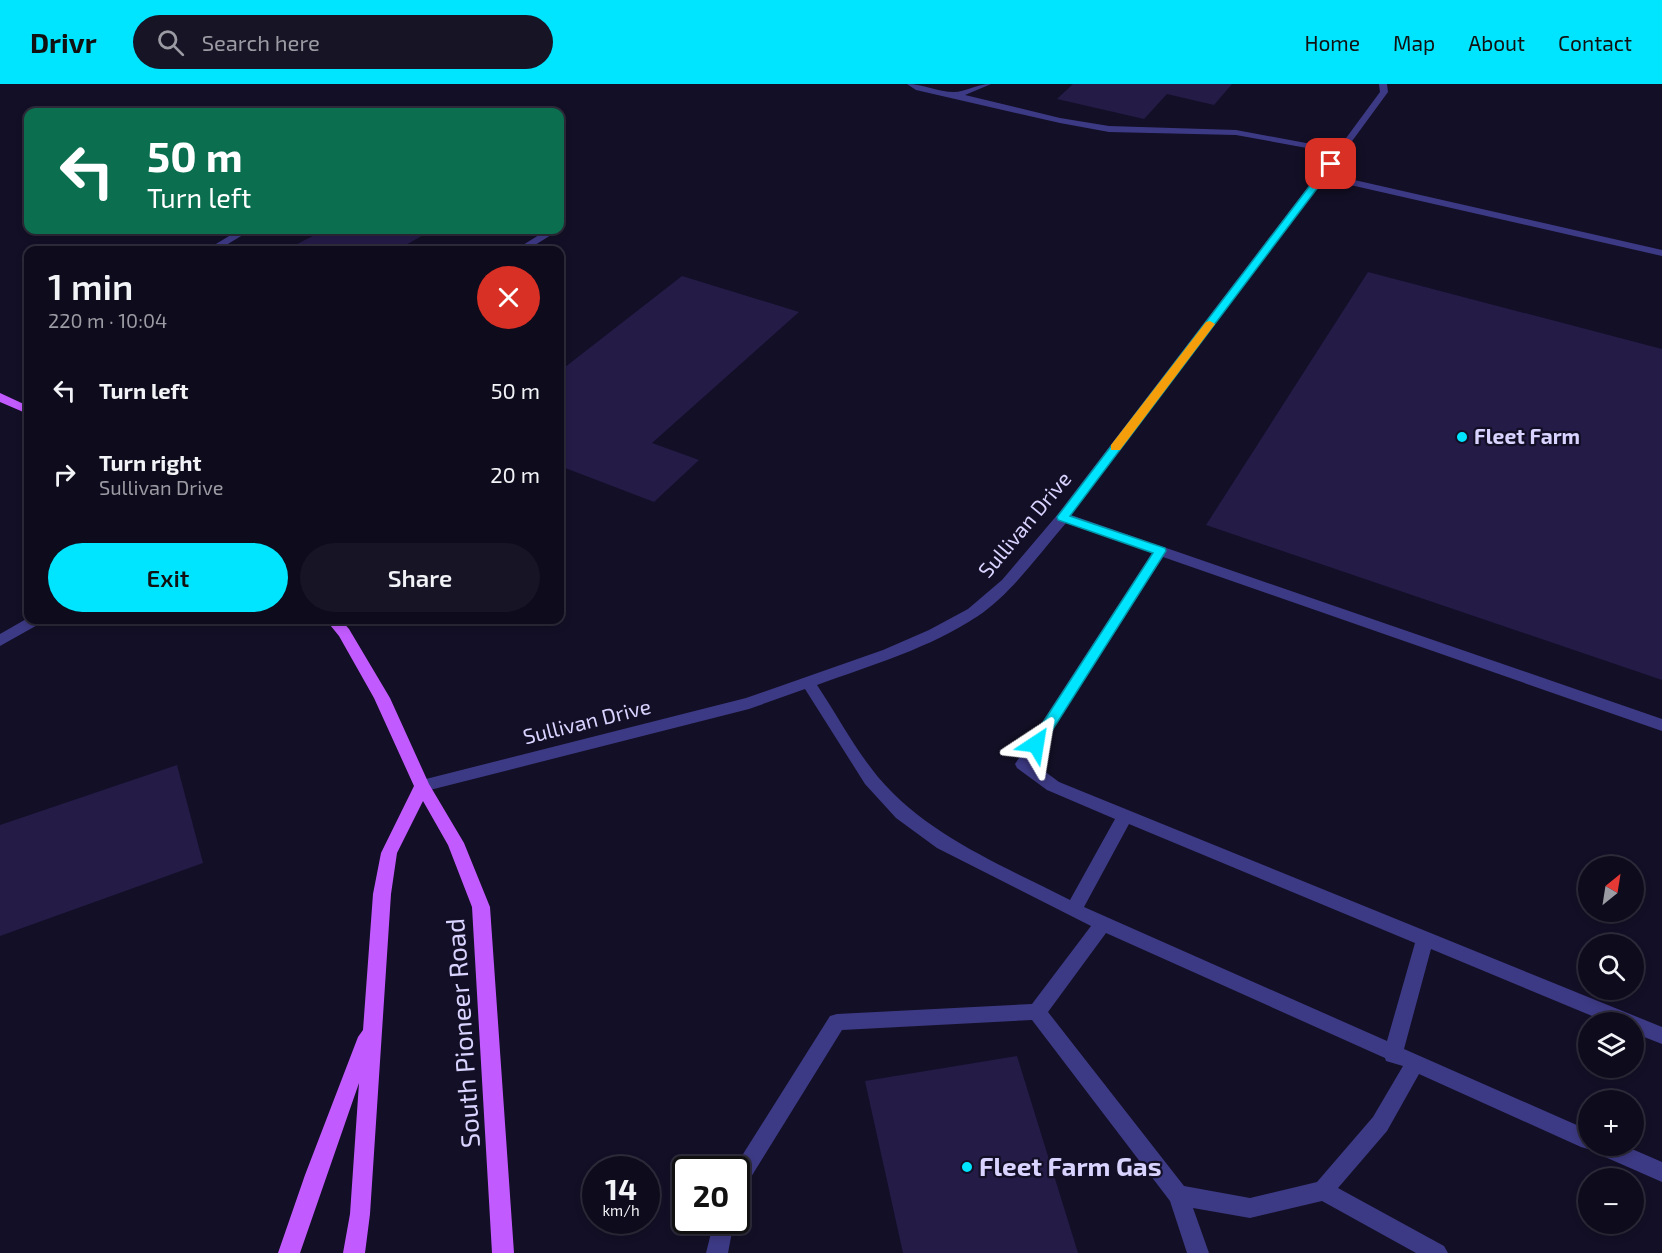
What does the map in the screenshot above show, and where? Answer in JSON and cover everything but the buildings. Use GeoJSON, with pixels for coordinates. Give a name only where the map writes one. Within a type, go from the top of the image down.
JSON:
{"type":"FeatureCollection","features":[{"type":"Feature","properties":{"kind":"main road"},"geometry":{"type":"LineString","coordinates":[[0,397],[24,408]]}},
{"type":"Feature","properties":{"kind":"main road","name":"South Pioneer Road"},"geometry":{"type":"LineString","coordinates":[[336,624],[382,698],[422,786],[456,843],[481,907],[503,1253]]}},
{"type":"Feature","properties":{"kind":"main road"},"geometry":{"type":"LineString","coordinates":[[354,1253],[360,1214],[381,902],[389,853],[422,786]]}},
{"type":"Feature","properties":{"kind":"main road"},"geometry":{"type":"LineString","coordinates":[[289,1253],[315,1175],[374,1020]]}},
{"type":"Feature","properties":{"kind":"street"},"geometry":{"type":"LineString","coordinates":[[912,84],[916,87],[957,95],[1028,114],[1111,129],[1242,133],[1294,141],[1340,152]]}},
{"type":"Feature","properties":{"kind":"street"},"geometry":{"type":"LineString","coordinates":[[957,95],[987,84]]}},
{"type":"Feature","properties":{"kind":"street","name":"Sullivan Drive"},"geometry":{"type":"LineString","coordinates":[[422,786],[749,703],[888,654],[934,634],[974,612],[1007,583],[1063,517],[1340,152],[1384,92],[1383,84]]}},
{"type":"Feature","properties":{"kind":"street"},"geometry":{"type":"LineString","coordinates":[[1322,176],[1662,253]]}},
{"type":"Feature","properties":{"kind":"street"},"geometry":{"type":"LineString","coordinates":[[218,246],[239,234]]}},
{"type":"Feature","properties":{"kind":"street"},"geometry":{"type":"LineString","coordinates":[[527,246],[547,234]]}},
{"type":"Feature","properties":{"kind":"street"},"geometry":{"type":"LineString","coordinates":[[1063,517],[1662,725]]}},
{"type":"Feature","properties":{"kind":"street"},"geometry":{"type":"LineString","coordinates":[[1160,551],[1023,764],[1053,786],[1603,1012]]}},
{"type":"Feature","properties":{"kind":"street"},"geometry":{"type":"LineString","coordinates":[[0,640],[29,624]]}},
{"type":"Feature","properties":{"kind":"street"},"geometry":{"type":"LineString","coordinates":[[808,682],[871,780],[902,813],[943,843],[1073,910],[1393,1055],[1578,1136]]}},
{"type":"Feature","properties":{"kind":"street"},"geometry":{"type":"LineString","coordinates":[[1073,910],[1125,816]]}},
{"type":"Feature","properties":{"kind":"street"},"geometry":{"type":"LineString","coordinates":[[1037,1012],[1103,923]]}},
{"type":"Feature","properties":{"kind":"street"},"geometry":{"type":"LineString","coordinates":[[1393,1055],[1425,939]]}},
{"type":"Feature","properties":{"kind":"street"},"geometry":{"type":"LineString","coordinates":[[750,1162],[837,1022],[1037,1012]]}},
{"type":"Feature","properties":{"kind":"street"},"geometry":{"type":"LineString","coordinates":[[1037,1012],[1178,1195],[1198,1253]]}},
{"type":"Feature","properties":{"kind":"street"},"geometry":{"type":"LineString","coordinates":[[1644,1029],[1662,1036]]}},
{"type":"Feature","properties":{"kind":"street"},"geometry":{"type":"LineString","coordinates":[[1178,1195],[1250,1208],[1323,1191],[1380,1124],[1415,1064]]}},
{"type":"Feature","properties":{"kind":"street"},"geometry":{"type":"LineString","coordinates":[[1626,1156],[1662,1172]]}},
{"type":"Feature","properties":{"kind":"street"},"geometry":{"type":"LineString","coordinates":[[1323,1191],[1437,1253]]}},
{"type":"Feature","properties":{"kind":"street"},"geometry":{"type":"LineString","coordinates":[[717,1253],[721,1234]]}},
{"type":"Feature","properties":{"kind":"slow traffic"},"geometry":{"type":"LineString","coordinates":[[1115,448],[1210,324]]}},
{"type":"Feature","properties":{"kind":"place","name":"Fleet Farm"},"geometry":{"type":"Point","coordinates":[1462,437]}},
{"type":"Feature","properties":{"kind":"place","name":"Fleet Farm Gas"},"geometry":{"type":"Point","coordinates":[967,1167]}},
{"type":"Feature","properties":{"kind":"route"},"geometry":{"type":"LineString","coordinates":[[1036,744],[1160,551],[1063,517],[1331,164]]}}]}
